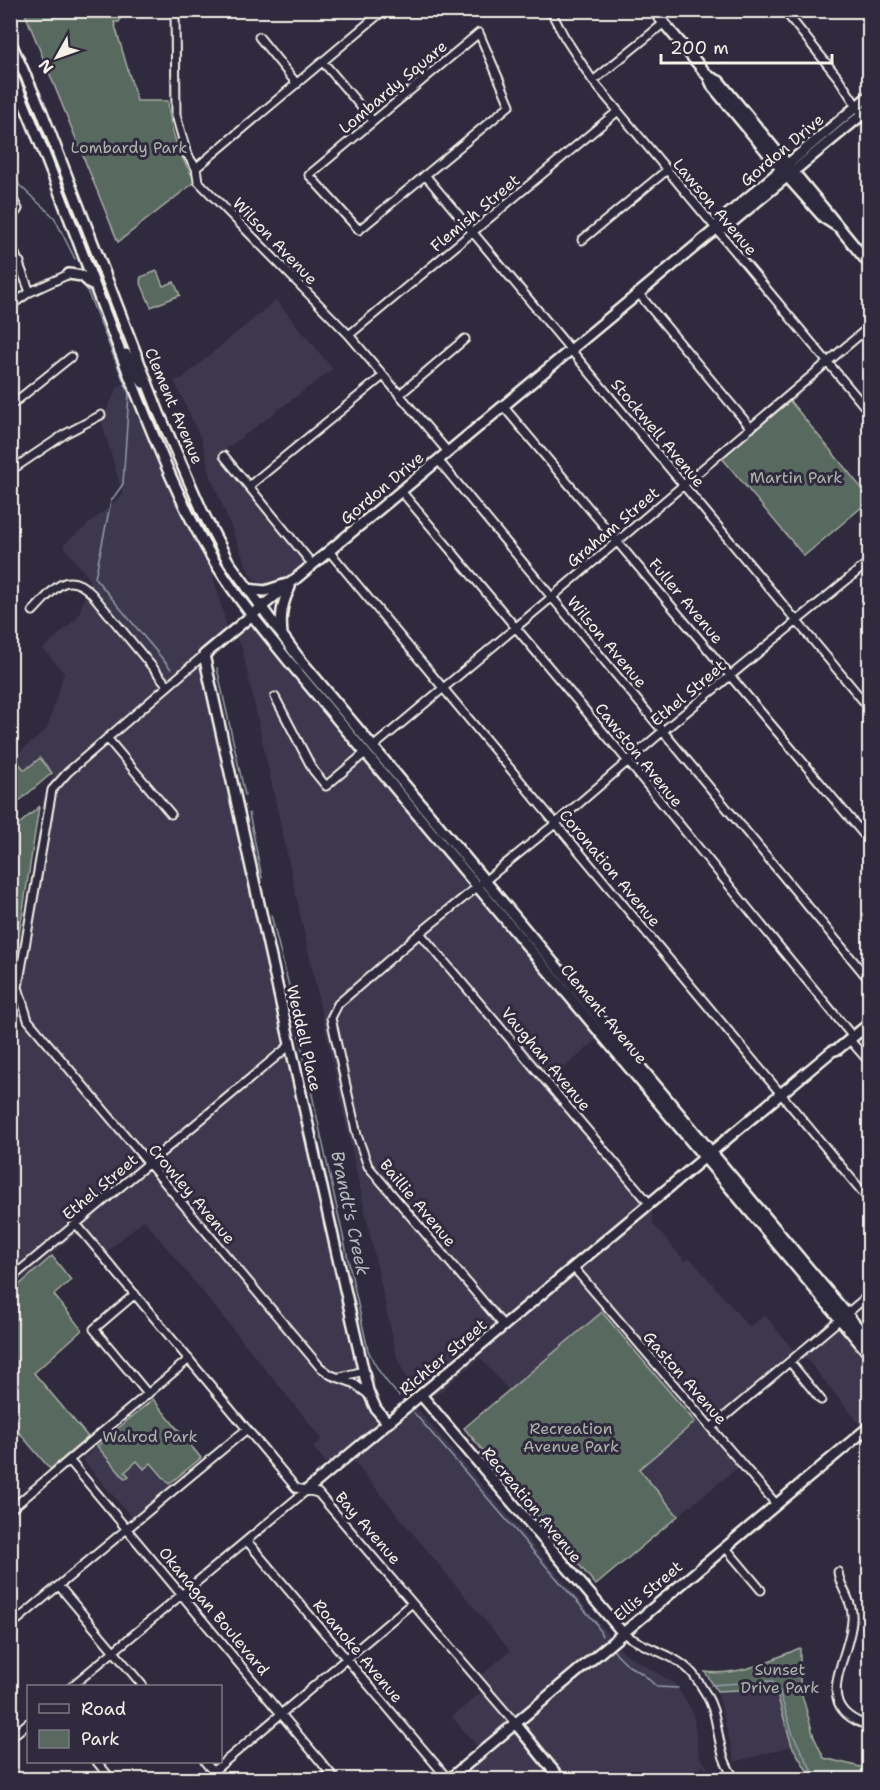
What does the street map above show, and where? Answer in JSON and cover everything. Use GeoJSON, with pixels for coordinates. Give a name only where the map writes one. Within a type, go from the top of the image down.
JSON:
{"type":"FeatureCollection","features":[{"type":"Feature","properties":{"kind":"main road"},"geometry":{"type":"LineString","coordinates":[[653,10],[708,76],[719,81],[787,171],[870,265]]}},
{"type":"Feature","properties":{"kind":"main road","name":"Clement Avenue"},"geometry":{"type":"LineString","coordinates":[[10,41],[46,122],[159,413],[203,513],[228,561],[261,609],[369,750],[843,1316],[870,1355]]}},
{"type":"Feature","properties":{"kind":"main road","name":"Clement Avenue"},"geometry":{"type":"LineString","coordinates":[[10,70],[168,473],[211,555],[252,616],[315,693],[369,750]]}},
{"type":"Feature","properties":{"kind":"main road","name":"Gordon Drive"},"geometry":{"type":"LineString","coordinates":[[204,655],[716,229],[725,228],[787,171],[859,111],[870,96]]}},
{"type":"Feature","properties":{"kind":"main road","name":"Gordon Drive"},"geometry":{"type":"LineString","coordinates":[[859,111],[870,108]]}},
{"type":"Feature","properties":{"kind":"main road"},"geometry":{"type":"LineString","coordinates":[[69,274],[86,266],[92,267],[127,356],[159,413]]}},
{"type":"Feature","properties":{"kind":"main road"},"geometry":{"type":"LineString","coordinates":[[69,274],[82,276],[94,288]]}},
{"type":"Feature","properties":{"kind":"main road"},"geometry":{"type":"LineString","coordinates":[[248,589],[265,591],[293,582]]}},
{"type":"Feature","properties":{"kind":"main road"},"geometry":{"type":"LineString","coordinates":[[282,636],[280,618],[282,607],[293,582]]}},
{"type":"Feature","properties":{"kind":"main road","name":"Weddell Place"},"geometry":{"type":"LineString","coordinates":[[204,655],[289,1046],[314,1147],[369,1395],[376,1409],[388,1423]]}},
{"type":"Feature","properties":{"kind":"main road","name":"Richter Street"},"geometry":{"type":"LineString","coordinates":[[307,1490],[780,1094],[832,1051],[838,1049],[870,1016]]}},
{"type":"Feature","properties":{"kind":"main road","name":"Richter Street"},"geometry":{"type":"LineString","coordinates":[[850,1036],[870,1023]]}},
{"type":"Feature","properties":{"kind":"main road","name":"Clement Avenue"},"geometry":{"type":"LineString","coordinates":[[843,1316],[870,1342]]}},
{"type":"Feature","properties":{"kind":"main road","name":"Recreation Avenue"},"geometry":{"type":"LineString","coordinates":[[421,1395],[622,1632]]}},
{"type":"Feature","properties":{"kind":"main road","name":"Ellis Street"},"geometry":{"type":"LineString","coordinates":[[448,1779],[870,1426]]}},
{"type":"Feature","properties":{"kind":"main road","name":"Bay Avenue"},"geometry":{"type":"LineString","coordinates":[[515,1723],[561,1779]]}},
{"type":"Feature","properties":{"kind":"street","name":"Wilson Avenue"},"geometry":{"type":"LineString","coordinates":[[175,10],[176,116],[187,154],[196,168],[198,180],[349,335],[448,452]]}},
{"type":"Feature","properties":{"kind":"street"},"geometry":{"type":"LineString","coordinates":[[196,168],[384,10]]}},
{"type":"Feature","properties":{"kind":"street","name":"Lawson Avenue"},"geometry":{"type":"LineString","coordinates":[[550,10],[593,81],[870,413]]}},
{"type":"Feature","properties":{"kind":"street"},"geometry":{"type":"LineString","coordinates":[[784,10],[839,80],[870,126]]}},
{"type":"Feature","properties":{"kind":"street"},"geometry":{"type":"LineString","coordinates":[[593,81],[664,23]]}},
{"type":"Feature","properties":{"kind":"street","name":"Lombardy Square"},"geometry":{"type":"LineString","coordinates":[[479,33],[510,105],[425,175],[359,230],[309,175],[479,33]]}},
{"type":"Feature","properties":{"kind":"street"},"geometry":{"type":"LineString","coordinates":[[258,37],[297,84]]}},
{"type":"Feature","properties":{"kind":"street"},"geometry":{"type":"LineString","coordinates":[[323,62],[373,121]]}},
{"type":"Feature","properties":{"kind":"street","name":"Flemish Street"},"geometry":{"type":"LineString","coordinates":[[349,335],[618,111]]}},
{"type":"Feature","properties":{"kind":"street"},"geometry":{"type":"LineString","coordinates":[[582,240],[667,170]]}},
{"type":"Feature","properties":{"kind":"street","name":"Stockwell Avenue"},"geometry":{"type":"LineString","coordinates":[[425,175],[870,709]]}},
{"type":"Feature","properties":{"kind":"street"},"geometry":{"type":"LineString","coordinates":[[10,194],[18,209],[10,220]]}},
{"type":"Feature","properties":{"kind":"street"},"geometry":{"type":"LineString","coordinates":[[10,241],[30,292]]}},
{"type":"Feature","properties":{"kind":"street"},"geometry":{"type":"LineString","coordinates":[[10,266],[20,262]]}},
{"type":"Feature","properties":{"kind":"street"},"geometry":{"type":"LineString","coordinates":[[10,306],[30,292],[69,274]]}},
{"type":"Feature","properties":{"kind":"street"},"geometry":{"type":"LineString","coordinates":[[639,294],[751,428]]}},
{"type":"Feature","properties":{"kind":"street","name":"Graham Street"},"geometry":{"type":"LineString","coordinates":[[275,697],[313,770],[326,786],[870,326]]}},
{"type":"Feature","properties":{"kind":"street"},"geometry":{"type":"LineString","coordinates":[[399,395],[465,339]]}},
{"type":"Feature","properties":{"kind":"street"},"geometry":{"type":"LineString","coordinates":[[10,406],[71,357]]}},
{"type":"Feature","properties":{"kind":"street"},"geometry":{"type":"LineString","coordinates":[[249,486],[383,376]]}},
{"type":"Feature","properties":{"kind":"street","name":"Fuller Avenue"},"geometry":{"type":"LineString","coordinates":[[503,406],[870,842]]}},
{"type":"Feature","properties":{"kind":"street"},"geometry":{"type":"LineString","coordinates":[[10,471],[65,434],[101,416]]}},
{"type":"Feature","properties":{"kind":"street"},"geometry":{"type":"LineString","coordinates":[[224,456],[313,565]]}},
{"type":"Feature","properties":{"kind":"street","name":"Wilson Avenue"},"geometry":{"type":"LineString","coordinates":[[438,460],[870,981]]}},
{"type":"Feature","properties":{"kind":"street","name":"Cawston Avenue"},"geometry":{"type":"LineString","coordinates":[[401,491],[628,762],[850,1036],[870,1064]]}},
{"type":"Feature","properties":{"kind":"street","name":"Coronation Avenue"},"geometry":{"type":"LineString","coordinates":[[329,552],[870,1201]]}},
{"type":"Feature","properties":{"kind":"street","name":"Ethel Street"},"geometry":{"type":"LineString","coordinates":[[334,1010],[338,1004],[420,933],[555,824],[796,620],[869,563]]}},
{"type":"Feature","properties":{"kind":"street"},"geometry":{"type":"LineString","coordinates":[[33,611],[63,584],[72,581],[81,584],[92,594],[168,686]]}},
{"type":"Feature","properties":{"kind":"street","name":"Gordon Drive"},"geometry":{"type":"LineString","coordinates":[[28,1020],[18,987],[50,798],[55,785],[204,655]]}},
{"type":"Feature","properties":{"kind":"street"},"geometry":{"type":"LineString","coordinates":[[107,738],[171,814]]}},
{"type":"Feature","properties":{"kind":"street","name":"Vaughan Avenue"},"geometry":{"type":"LineString","coordinates":[[420,933],[650,1204]]}},
{"type":"Feature","properties":{"kind":"street","name":"Baillie Avenue"},"geometry":{"type":"LineString","coordinates":[[334,1010],[331,1018],[357,1135],[368,1166],[504,1326]]}},
{"type":"Feature","properties":{"kind":"street","name":"Crowley Avenue"},"geometry":{"type":"LineString","coordinates":[[28,1020],[320,1367],[331,1375],[356,1384],[369,1395]]}},
{"type":"Feature","properties":{"kind":"street","name":"Ethel Street"},"geometry":{"type":"LineString","coordinates":[[10,1279],[289,1046]]}},
{"type":"Feature","properties":{"kind":"street","name":"Bay Avenue"},"geometry":{"type":"LineString","coordinates":[[77,1225],[296,1488],[318,1492],[515,1723]]}},
{"type":"Feature","properties":{"kind":"street","name":"Gaston Avenue"},"geometry":{"type":"LineString","coordinates":[[573,1268],[777,1505]]}},
{"type":"Feature","properties":{"kind":"street"},"geometry":{"type":"LineString","coordinates":[[135,1294],[94,1329],[148,1394]]}},
{"type":"Feature","properties":{"kind":"street"},"geometry":{"type":"LineString","coordinates":[[711,1428],[870,1294]]}},
{"type":"Feature","properties":{"kind":"street"},"geometry":{"type":"LineString","coordinates":[[10,1510],[189,1359]]}},
{"type":"Feature","properties":{"kind":"street"},"geometry":{"type":"LineString","coordinates":[[790,1362],[822,1400]]}},
{"type":"Feature","properties":{"kind":"street"},"geometry":{"type":"LineString","coordinates":[[340,1377],[364,1371]]}},
{"type":"Feature","properties":{"kind":"street"},"geometry":{"type":"LineString","coordinates":[[10,1626],[248,1430]]}},
{"type":"Feature","properties":{"kind":"street","name":"Okanagan Boulevard"},"geometry":{"type":"LineString","coordinates":[[69,1460],[336,1779]]}},
{"type":"Feature","properties":{"kind":"street","name":"Richter Street"},"geometry":{"type":"LineString","coordinates":[[73,1685],[307,1490]]}},
{"type":"Feature","properties":{"kind":"street","name":"Roanoke Avenue"},"geometry":{"type":"LineString","coordinates":[[247,1541],[448,1779]]}},
{"type":"Feature","properties":{"kind":"street"},"geometry":{"type":"LineString","coordinates":[[725,1547],[761,1590]]}},
{"type":"Feature","properties":{"kind":"street"},"geometry":{"type":"LineString","coordinates":[[838,1572],[838,1580],[850,1605],[852,1620],[836,1686],[837,1702],[852,1719],[870,1726]]}},
{"type":"Feature","properties":{"kind":"street"},"geometry":{"type":"LineString","coordinates":[[59,1586],[141,1685]]}},
{"type":"Feature","properties":{"kind":"street"},"geometry":{"type":"LineString","coordinates":[[203,1779],[412,1603]]}},
{"type":"Feature","properties":{"kind":"street"},"geometry":{"type":"LineString","coordinates":[[622,1632],[674,1658],[692,1673],[707,1696],[714,1714],[723,1757],[736,1779]]}},
{"type":"Feature","properties":{"kind":"street"},"geometry":{"type":"LineString","coordinates":[[10,1738],[27,1724]]}},
{"type":"Feature","properties":{"kind":"street"},"geometry":{"type":"LineString","coordinates":[[100,1763],[112,1779]]}},
{"type":"Feature","properties":{"kind":"street"},"geometry":{"type":"LineString","coordinates":[[207,1763],[220,1779]]}},
{"type":"Feature","properties":{"kind":"shaded area"},"geometry":{"type":"Polygon","coordinates":[[[276,300],[333,369],[221,453],[313,565],[280,593],[254,579],[249,572],[211,477],[202,441],[174,380],[181,379],[276,300]]]}},
{"type":"Feature","properties":{"kind":"shaded area"},"geometry":{"type":"Polygon","coordinates":[[[133,377],[197,516],[227,627],[233,635],[258,615],[606,1032],[547,1083],[652,1210],[653,1224],[685,1261],[690,1258],[749,1327],[765,1315],[799,1357],[713,1429],[741,1465],[678,1516],[639,1469],[695,1422],[603,1312],[509,1391],[480,1358],[436,1395],[412,1391],[397,1358],[242,648],[234,635],[209,656],[379,1403],[390,1417],[410,1400],[624,1653],[674,1683],[690,1707],[694,1718],[699,1756],[715,1779],[711,1779],[703,1766],[689,1779],[448,1779],[481,1751],[452,1717],[487,1687],[479,1677],[510,1651],[344,1450],[327,1464],[313,1447],[322,1439],[144,1220],[98,1259],[76,1234],[11,1288],[11,1044],[28,1020],[18,987],[43,799],[53,775],[40,758],[25,771],[14,757],[47,729],[64,673],[43,649],[78,617],[90,580],[63,545],[123,495],[101,420],[118,387],[133,377]]]}},
{"type":"Feature","properties":{"kind":"shaded area"},"geometry":{"type":"Polygon","coordinates":[[[846,1314],[869,1342],[869,1426],[865,1431],[801,1352],[846,1314]]]}},
{"type":"Feature","properties":{"kind":"shaded area"},"geometry":{"type":"Polygon","coordinates":[[[97,1446],[119,1473],[141,1453],[170,1487],[132,1518],[82,1459],[97,1446]]]}},
{"type":"Feature","properties":{"kind":"shaded area"},"geometry":{"type":"Polygon","coordinates":[[[761,1689],[778,1698],[792,1746],[735,1762],[717,1691],[761,1689]]]}},
{"type":"Feature","properties":{"kind":"green space","name":"Lombardy Park"},"geometry":{"type":"Polygon","coordinates":[[[24,11],[124,11],[119,22],[114,22],[137,101],[168,101],[176,144],[196,181],[118,242],[24,11]]]}},
{"type":"Feature","properties":{"kind":"green space"},"geometry":{"type":"Polygon","coordinates":[[[157,271],[163,286],[174,282],[180,295],[151,307],[140,281],[141,277],[157,271]]]}},
{"type":"Feature","properties":{"kind":"green space","name":"Martin Park"},"geometry":{"type":"Polygon","coordinates":[[[790,401],[869,497],[869,501],[804,556],[722,458],[790,401]]]}},
{"type":"Feature","properties":{"kind":"green space"},"geometry":{"type":"Polygon","coordinates":[[[10,754],[25,770],[40,758],[52,773],[11,808],[10,754]]]}},
{"type":"Feature","properties":{"kind":"green space"},"geometry":{"type":"Polygon","coordinates":[[[39,807],[14,968],[10,964],[11,831],[39,807]]]}},
{"type":"Feature","properties":{"kind":"green space"},"geometry":{"type":"Polygon","coordinates":[[[52,1256],[71,1280],[54,1295],[82,1330],[34,1373],[88,1437],[50,1469],[11,1423],[10,1293],[52,1256]]]}},
{"type":"Feature","properties":{"kind":"green space","name":"Recreation Avenue Park"},"geometry":{"type":"Polygon","coordinates":[[[602,1312],[695,1422],[639,1469],[678,1516],[596,1585],[464,1428],[602,1312]]]}},
{"type":"Feature","properties":{"kind":"green space","name":"Walrod Park"},"geometry":{"type":"Polygon","coordinates":[[[153,1399],[201,1458],[169,1484],[151,1463],[144,1469],[137,1461],[125,1472],[129,1476],[125,1479],[97,1446],[153,1399]]]}},
{"type":"Feature","properties":{"kind":"green space","name":"Sunset Drive Park"},"geometry":{"type":"Polygon","coordinates":[[[800,1648],[800,1688],[814,1737],[824,1758],[869,1769],[869,1779],[812,1779],[792,1746],[778,1698],[761,1689],[717,1691],[705,1672],[742,1670],[800,1648]]]}},
{"type":"Feature","properties":{"kind":"waterway","name":"Brandt's Creek"},"geometry":{"type":"LineString","coordinates":[[10,166],[16,173],[19,185],[54,217],[75,259]]}},
{"type":"Feature","properties":{"kind":"waterway","name":"Brandt's Creek"},"geometry":{"type":"LineString","coordinates":[[84,283],[129,394],[123,484],[111,501],[95,578],[171,669]]}},
{"type":"Feature","properties":{"kind":"waterway","name":"Brandt's Creek"},"geometry":{"type":"LineString","coordinates":[[217,668],[245,795]]}},
{"type":"Feature","properties":{"kind":"waterway","name":"Brandt's Creek"},"geometry":{"type":"LineString","coordinates":[[249,813],[262,878]]}},
{"type":"Feature","properties":{"kind":"waterway","name":"Brandt's Creek"},"geometry":{"type":"LineString","coordinates":[[271,915],[292,998]]}},
{"type":"Feature","properties":{"kind":"waterway","name":"Brandt's Creek"},"geometry":{"type":"LineString","coordinates":[[297,1026],[368,1350],[381,1374],[399,1396]]}},
{"type":"Feature","properties":{"kind":"waterway","name":"Brandt's Creek"},"geometry":{"type":"LineString","coordinates":[[414,1413],[596,1623],[602,1636]]}},
{"type":"Feature","properties":{"kind":"waterway","name":"Brandt's Creek"},"geometry":{"type":"LineString","coordinates":[[613,1650],[629,1666],[643,1674],[657,1687],[678,1688]]}},
{"type":"Feature","properties":{"kind":"waterway","name":"Brandt's Creek"},"geometry":{"type":"LineString","coordinates":[[711,1685],[772,1681],[779,1690],[793,1735],[817,1780]]}}]}
